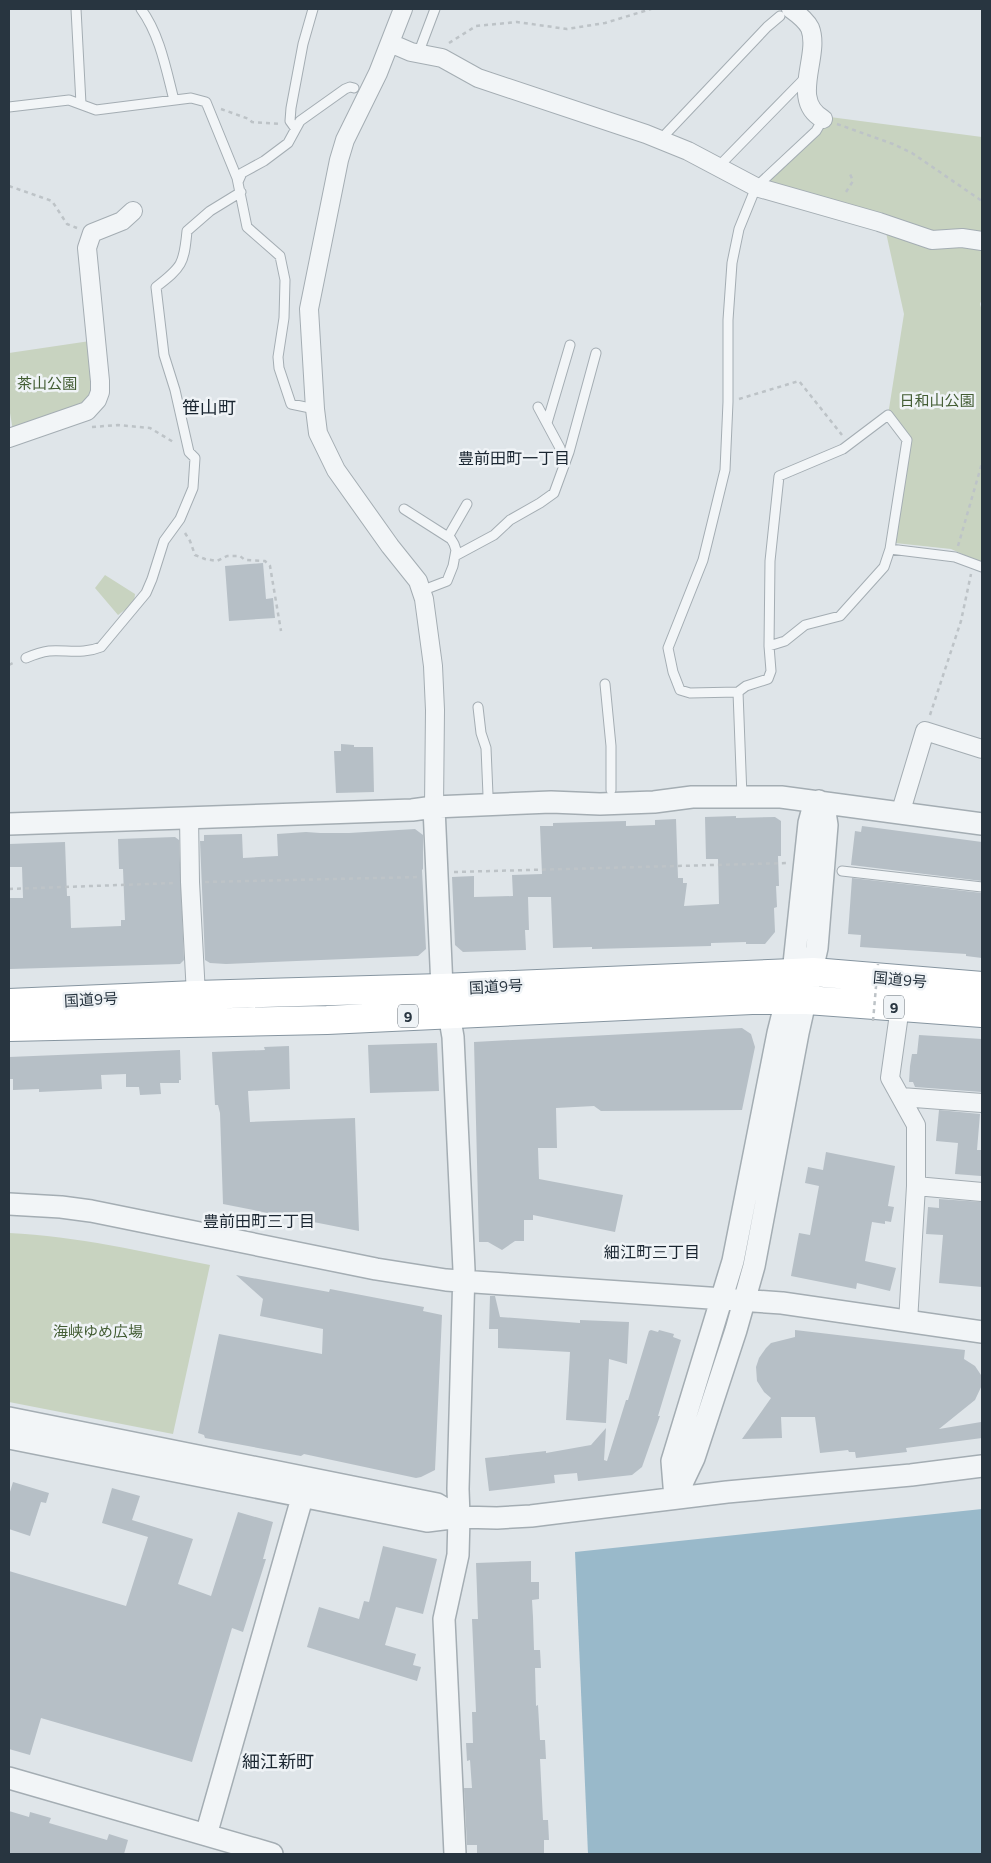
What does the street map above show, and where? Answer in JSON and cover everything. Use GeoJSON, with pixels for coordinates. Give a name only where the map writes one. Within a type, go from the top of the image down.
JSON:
{"type":"FeatureCollection","features":[{"type":"Feature","properties":{"kind":"highway","name":"国道9号"},"geometry":{"type":"LineString","coordinates":[[9,1003],[196,995],[442,988],[803,972],[982,986]]}},
{"type":"Feature","properties":{"kind":"highway","name":"国道9号"},"geometry":{"type":"LineString","coordinates":[[9,1027],[327,1020],[796,1000],[982,1013]]}},
{"type":"Feature","properties":{"kind":"street"},"geometry":{"type":"LineString","coordinates":[[403,9],[390,44],[358,116],[345,140],[339,160],[309,309],[318,432],[336,470],[390,546],[418,581],[427,619],[433,666],[435,710],[434,807],[442,988],[453,1037],[463,1281],[458,1555],[444,1619],[455,1854]]}},
{"type":"Feature","properties":{"kind":"street"},"geometry":{"type":"LineString","coordinates":[[785,12],[806,22],[810,29],[812,46],[808,75],[808,98],[809,104],[816,115],[823,119]]}},
{"type":"Feature","properties":{"kind":"street"},"geometry":{"type":"LineString","coordinates":[[390,44],[418,54],[444,59],[478,78],[660,140],[688,151],[756,187],[879,222],[932,240],[962,238],[982,241]]}},
{"type":"Feature","properties":{"kind":"street"},"geometry":{"type":"LineString","coordinates":[[9,438],[87,411],[97,400],[100,392],[100,381],[87,248],[92,233],[122,221],[133,211]]}},
{"type":"Feature","properties":{"kind":"street"},"geometry":{"type":"LineString","coordinates":[[900,814],[925,731],[982,749]]}},
{"type":"Feature","properties":{"kind":"street"},"geometry":{"type":"LineString","coordinates":[[9,824],[412,810],[434,807],[551,802],[600,804],[654,802],[692,797],[781,797],[982,824]]}},
{"type":"Feature","properties":{"kind":"street"},"geometry":{"type":"LineString","coordinates":[[675,1498],[672,1461],[723,1299],[803,972],[817,948],[827,825],[825,812],[819,801]]}},
{"type":"Feature","properties":{"kind":"street"},"geometry":{"type":"LineString","coordinates":[[189,817],[190,882],[196,995]]}},
{"type":"Feature","properties":{"kind":"street"},"geometry":{"type":"LineString","coordinates":[[675,1498],[694,1458],[745,1300],[754,1266],[798,1032],[796,1000]]}},
{"type":"Feature","properties":{"kind":"street"},"geometry":{"type":"LineString","coordinates":[[900,1007],[890,1078],[916,1125],[916,1186],[908,1322]]}},
{"type":"Feature","properties":{"kind":"street"},"geometry":{"type":"LineString","coordinates":[[901,1097],[982,1103]]}},
{"type":"Feature","properties":{"kind":"street"},"geometry":{"type":"LineString","coordinates":[[916,1186],[982,1192]]}},
{"type":"Feature","properties":{"kind":"street"},"geometry":{"type":"LineString","coordinates":[[9,1204],[90,1211],[376,1268],[463,1281],[782,1303],[982,1332]]}},
{"type":"Feature","properties":{"kind":"street"},"geometry":{"type":"LineString","coordinates":[[9,1418],[306,1487]]}},
{"type":"Feature","properties":{"kind":"street"},"geometry":{"type":"LineString","coordinates":[[9,1438],[306,1487],[437,1504],[459,1516],[497,1518],[531,1516],[675,1498],[982,1466]]}},
{"type":"Feature","properties":{"kind":"street"},"geometry":{"type":"LineString","coordinates":[[206,1835],[306,1487]]}},
{"type":"Feature","properties":{"kind":"street"},"geometry":{"type":"LineString","coordinates":[[9,1778],[272,1854]]}},
{"type":"Feature","properties":{"kind":"lane"},"geometry":{"type":"LineString","coordinates":[[76,9],[81,104]]}},
{"type":"Feature","properties":{"kind":"lane"},"geometry":{"type":"LineString","coordinates":[[141,9],[150,22],[159,44],[174,100]]}},
{"type":"Feature","properties":{"kind":"lane"},"geometry":{"type":"LineString","coordinates":[[238,182],[242,173],[264,161],[288,143],[293,125],[291,108],[303,44],[313,9]]}},
{"type":"Feature","properties":{"kind":"lane"},"geometry":{"type":"LineString","coordinates":[[418,54],[435,9]]}},
{"type":"Feature","properties":{"kind":"lane"},"geometry":{"type":"LineString","coordinates":[[660,140],[767,28],[785,12]]}},
{"type":"Feature","properties":{"kind":"lane"},"geometry":{"type":"LineString","coordinates":[[718,167],[808,75]]}},
{"type":"Feature","properties":{"kind":"lane"},"geometry":{"type":"LineString","coordinates":[[293,125],[333,97],[350,87],[354,88]]}},
{"type":"Feature","properties":{"kind":"lane"},"geometry":{"type":"LineString","coordinates":[[9,107],[69,100],[96,110],[191,98],[206,102],[238,182],[247,227],[280,256],[285,280],[284,318],[278,357],[279,368],[291,404],[315,410]]}},
{"type":"Feature","properties":{"kind":"lane"},"geometry":{"type":"LineString","coordinates":[[769,646],[785,641],[805,625],[840,616],[884,567],[890,549],[907,440],[888,415],[843,449],[779,476],[770,561],[769,646],[771,671],[768,679],[746,686],[738,692],[690,693],[680,690],[673,672],[668,648],[702,560],[726,470],[728,320],[732,263],[739,230],[756,187],[816,130],[823,119]]}},
{"type":"Feature","properties":{"kind":"lane"},"geometry":{"type":"LineString","coordinates":[[26,658],[46,651],[80,652],[101,646],[146,592],[164,541],[180,519],[193,488],[195,458],[189,452],[175,390],[164,355],[156,287],[172,274],[181,263],[185,255],[187,231],[210,211],[240,192]]}},
{"type":"Feature","properties":{"kind":"lane"},"geometry":{"type":"LineString","coordinates":[[547,423],[570,345]]}},
{"type":"Feature","properties":{"kind":"lane"},"geometry":{"type":"LineString","coordinates":[[455,556],[494,535],[510,520],[554,493],[564,466],[596,353]]}},
{"type":"Feature","properties":{"kind":"lane"},"geometry":{"type":"LineString","coordinates":[[538,407],[560,448],[564,466]]}},
{"type":"Feature","properties":{"kind":"lane"},"geometry":{"type":"LineString","coordinates":[[448,537],[467,504]]}},
{"type":"Feature","properties":{"kind":"lane"},"geometry":{"type":"LineString","coordinates":[[404,509],[448,537],[456,550],[447,582],[421,591]]}},
{"type":"Feature","properties":{"kind":"lane"},"geometry":{"type":"LineString","coordinates":[[890,549],[955,557],[978,565]]}},
{"type":"Feature","properties":{"kind":"lane"},"geometry":{"type":"LineString","coordinates":[[605,684],[612,746],[611,790]]}},
{"type":"Feature","properties":{"kind":"lane"},"geometry":{"type":"LineString","coordinates":[[738,692],[742,798]]}},
{"type":"Feature","properties":{"kind":"lane"},"geometry":{"type":"LineString","coordinates":[[478,707],[481,733],[486,748],[488,795]]}},
{"type":"Feature","properties":{"kind":"lane"},"geometry":{"type":"LineString","coordinates":[[842,871],[982,886]]}},
{"type":"Feature","properties":{"kind":"path"},"geometry":{"type":"LineString","coordinates":[[444,59],[450,43],[476,26],[517,22],[568,29],[605,23],[651,9]]}},
{"type":"Feature","properties":{"kind":"path"},"geometry":{"type":"LineString","coordinates":[[208,107],[218,107],[249,119],[252,122],[293,125]]}},
{"type":"Feature","properties":{"kind":"path"},"geometry":{"type":"LineString","coordinates":[[823,119],[893,144],[912,153],[982,201]]}},
{"type":"Feature","properties":{"kind":"path"},"geometry":{"type":"LineString","coordinates":[[846,192],[853,181],[850,174]]}},
{"type":"Feature","properties":{"kind":"path"},"geometry":{"type":"LineString","coordinates":[[9,186],[52,201],[67,224],[92,233]]}},
{"type":"Feature","properties":{"kind":"path"},"geometry":{"type":"LineString","coordinates":[[728,402],[799,381],[849,444]]}},
{"type":"Feature","properties":{"kind":"path"},"geometry":{"type":"LineString","coordinates":[[89,427],[118,425],[150,428],[189,452]]}},
{"type":"Feature","properties":{"kind":"path"},"geometry":{"type":"LineString","coordinates":[[955,557],[982,463]]}},
{"type":"Feature","properties":{"kind":"path"},"geometry":{"type":"LineString","coordinates":[[175,526],[186,533],[195,555],[205,559],[217,561],[227,556],[240,556],[245,560],[265,561],[270,566],[281,631]]}},
{"type":"Feature","properties":{"kind":"path"},"geometry":{"type":"LineString","coordinates":[[925,731],[978,565]]}},
{"type":"Feature","properties":{"kind":"path"},"geometry":{"type":"LineString","coordinates":[[448,872],[790,863]]}},
{"type":"Feature","properties":{"kind":"path"},"geometry":{"type":"LineString","coordinates":[[9,889],[190,882],[428,877]]}},
{"type":"Feature","properties":{"kind":"path"},"geometry":{"type":"LineString","coordinates":[[873,1021],[878,964]]}},
{"type":"Feature","properties":{"kind":"green space"},"geometry":{"type":"Polygon","coordinates":[[[830,117],[982,137],[982,241],[932,240],[763,186],[830,117]]]}},
{"type":"Feature","properties":{"kind":"green space","name":"日和山公園"},"geometry":{"type":"Polygon","coordinates":[[[885,228],[982,246],[982,299],[980,304],[982,311],[982,563],[951,549],[895,543],[911,440],[888,415],[904,314],[885,228]]]}},
{"type":"Feature","properties":{"kind":"green space","name":"茶山公園"},"geometry":{"type":"Polygon","coordinates":[[[90,341],[94,392],[84,406],[13,431],[9,407],[9,353],[90,341]]]}},
{"type":"Feature","properties":{"kind":"green space"},"geometry":{"type":"Polygon","coordinates":[[[105,575],[135,594],[134,603],[118,615],[95,588],[105,575]]]}},
{"type":"Feature","properties":{"kind":"green space","name":"海峡ゆめ広場"},"geometry":{"type":"Polygon","coordinates":[[[9,1233],[60,1237],[210,1265],[173,1434],[9,1402],[9,1233]]]}},
{"type":"Feature","properties":{"kind":"water"},"geometry":{"type":"Polygon","coordinates":[[[982,1509],[982,1854],[588,1854],[575,1552],[982,1509]]]}},
{"type":"Feature","properties":{"kind":"building"},"geometry":{"type":"Polygon","coordinates":[[[263,563],[266,599],[273,598],[275,618],[229,621],[225,566],[263,563]]]}},
{"type":"Feature","properties":{"kind":"building"},"geometry":{"type":"Polygon","coordinates":[[[341,744],[354,745],[354,747],[373,747],[374,792],[336,793],[334,751],[341,751],[341,744]]]}},
{"type":"Feature","properties":{"kind":"building"},"geometry":{"type":"Polygon","coordinates":[[[736,816],[736,818],[775,817],[781,821],[781,856],[778,856],[779,886],[776,886],[777,907],[774,908],[775,932],[765,944],[746,944],[746,942],[711,943],[711,946],[553,948],[551,897],[528,897],[529,930],[525,930],[526,950],[463,952],[455,945],[452,877],[474,876],[474,897],[513,896],[512,875],[542,874],[540,826],[553,826],[553,823],[626,821],[626,826],[655,825],[655,820],[676,819],[678,878],[683,878],[683,883],[687,883],[684,906],[719,904],[718,859],[706,859],[705,817],[736,816]]]}},
{"type":"Feature","properties":{"kind":"building"},"geometry":{"type":"Polygon","coordinates":[[[862,826],[982,842],[982,881],[851,865],[855,831],[861,832],[862,826]]]}},
{"type":"Feature","properties":{"kind":"building"},"geometry":{"type":"Polygon","coordinates":[[[415,829],[423,835],[422,870],[426,949],[418,956],[226,964],[210,963],[205,960],[200,841],[204,841],[204,835],[242,834],[243,858],[278,856],[277,834],[306,832],[349,833],[415,829]]]}},
{"type":"Feature","properties":{"kind":"building"},"geometry":{"type":"Polygon","coordinates":[[[175,837],[179,840],[184,960],[180,964],[10,969],[9,898],[23,898],[22,867],[9,867],[9,844],[65,842],[67,896],[70,896],[71,928],[121,926],[121,920],[125,920],[123,869],[119,869],[118,839],[175,837]]]}},
{"type":"Feature","properties":{"kind":"building"},"geometry":{"type":"Polygon","coordinates":[[[852,878],[982,893],[982,958],[966,956],[966,954],[860,947],[861,935],[848,934],[852,878]]]}},
{"type":"Feature","properties":{"kind":"building"},"geometry":{"type":"Polygon","coordinates":[[[742,1028],[751,1034],[755,1047],[742,1110],[601,1111],[594,1106],[556,1108],[557,1148],[538,1148],[539,1179],[623,1195],[615,1232],[533,1215],[533,1220],[524,1220],[524,1241],[515,1241],[502,1250],[488,1242],[479,1242],[474,1042],[742,1028]]]}},
{"type":"Feature","properties":{"kind":"building"},"geometry":{"type":"Polygon","coordinates":[[[919,1035],[982,1039],[982,1092],[915,1087],[913,1082],[909,1082],[912,1054],[917,1054],[919,1035]]]}},
{"type":"Feature","properties":{"kind":"building"},"geometry":{"type":"Polygon","coordinates":[[[437,1043],[439,1091],[370,1093],[368,1045],[437,1043]]]}},
{"type":"Feature","properties":{"kind":"building"},"geometry":{"type":"Polygon","coordinates":[[[289,1046],[290,1089],[248,1091],[250,1122],[355,1118],[359,1231],[223,1204],[220,1113],[218,1105],[215,1105],[212,1052],[265,1050],[264,1047],[289,1046]]]}},
{"type":"Feature","properties":{"kind":"building"},"geometry":{"type":"Polygon","coordinates":[[[180,1050],[181,1080],[179,1080],[179,1083],[160,1083],[161,1094],[140,1095],[139,1087],[126,1087],[126,1074],[101,1075],[102,1089],[39,1092],[39,1089],[13,1090],[13,1079],[9,1079],[9,1057],[180,1050]]]}},
{"type":"Feature","properties":{"kind":"building"},"geometry":{"type":"Polygon","coordinates":[[[939,1110],[980,1114],[977,1150],[982,1150],[981,1176],[955,1174],[958,1143],[936,1141],[939,1110]]]}},
{"type":"Feature","properties":{"kind":"building"},"geometry":{"type":"Polygon","coordinates":[[[826,1152],[895,1166],[888,1206],[894,1207],[891,1222],[885,1221],[885,1224],[872,1222],[865,1261],[896,1268],[890,1291],[857,1283],[856,1289],[791,1276],[799,1233],[810,1235],[819,1186],[805,1183],[808,1167],[823,1170],[826,1152]]]}},
{"type":"Feature","properties":{"kind":"building"},"geometry":{"type":"Polygon","coordinates":[[[939,1199],[982,1202],[982,1287],[939,1283],[943,1235],[926,1234],[928,1207],[939,1208],[939,1199]]]}},
{"type":"Feature","properties":{"kind":"building"},"geometry":{"type":"Polygon","coordinates":[[[236,1275],[329,1292],[330,1289],[424,1307],[423,1311],[442,1315],[435,1470],[416,1478],[304,1454],[301,1456],[205,1438],[204,1435],[198,1433],[219,1334],[322,1354],[323,1329],[260,1316],[263,1299],[236,1275]]]}},
{"type":"Feature","properties":{"kind":"building"},"geometry":{"type":"Polygon","coordinates":[[[490,1296],[495,1296],[500,1317],[580,1323],[580,1320],[629,1322],[627,1364],[609,1359],[606,1423],[566,1420],[570,1352],[498,1348],[498,1329],[489,1329],[490,1296]]]}},
{"type":"Feature","properties":{"kind":"building"},"geometry":{"type":"Polygon","coordinates":[[[795,1330],[965,1350],[964,1359],[975,1366],[981,1375],[982,1385],[975,1400],[939,1429],[981,1422],[982,1438],[906,1448],[907,1452],[856,1458],[855,1452],[849,1452],[848,1450],[820,1453],[815,1417],[781,1417],[782,1438],[742,1439],[771,1398],[764,1392],[757,1381],[756,1367],[759,1358],[771,1343],[795,1337],[795,1330]]]}},
{"type":"Feature","properties":{"kind":"building"},"geometry":{"type":"Polygon","coordinates":[[[649,1331],[674,1334],[673,1337],[681,1340],[658,1416],[660,1416],[642,1467],[632,1475],[578,1481],[577,1473],[554,1475],[555,1483],[489,1491],[485,1458],[546,1451],[546,1453],[591,1445],[606,1428],[604,1460],[607,1461],[649,1331]]]}},
{"type":"Feature","properties":{"kind":"building"},"geometry":{"type":"Polygon","coordinates":[[[13,1482],[49,1493],[46,1503],[41,1502],[30,1536],[9,1529],[9,1495],[13,1482]]]}},
{"type":"Feature","properties":{"kind":"building"},"geometry":{"type":"Polygon","coordinates":[[[112,1488],[140,1496],[132,1520],[193,1539],[178,1584],[211,1596],[238,1512],[273,1522],[263,1559],[266,1559],[243,1632],[232,1628],[192,1762],[41,1718],[30,1755],[9,1749],[9,1571],[126,1606],[148,1537],[102,1523],[112,1488]]]}},
{"type":"Feature","properties":{"kind":"building"},"geometry":{"type":"Polygon","coordinates":[[[383,1546],[437,1559],[423,1614],[396,1607],[385,1645],[416,1654],[413,1665],[421,1667],[417,1681],[307,1647],[319,1607],[359,1619],[364,1601],[369,1602],[383,1546]]]}},
{"type":"Feature","properties":{"kind":"building"},"geometry":{"type":"Polygon","coordinates":[[[531,1561],[531,1582],[539,1582],[539,1599],[532,1600],[534,1650],[540,1650],[541,1668],[535,1668],[536,1706],[538,1705],[540,1740],[545,1740],[546,1759],[540,1759],[543,1820],[548,1820],[549,1840],[544,1840],[544,1854],[477,1854],[477,1845],[467,1845],[464,1788],[472,1788],[470,1760],[467,1761],[466,1743],[473,1743],[472,1712],[476,1712],[472,1619],[478,1619],[476,1563],[531,1561]]]}},
{"type":"Feature","properties":{"kind":"building"},"geometry":{"type":"Polygon","coordinates":[[[9,1811],[29,1817],[30,1812],[51,1818],[49,1823],[107,1840],[109,1834],[128,1840],[124,1854],[9,1854],[9,1811]]]}},
{"type":"Feature","properties":{"kind":"district","name":"笹山町"},"geometry":{"type":"Point","coordinates":[209,407]}},
{"type":"Feature","properties":{"kind":"district","name":"豊前田町一丁目"},"geometry":{"type":"Point","coordinates":[514,457]}},
{"type":"Feature","properties":{"kind":"district","name":"豊前田町三丁目"},"geometry":{"type":"Point","coordinates":[259,1220]}},
{"type":"Feature","properties":{"kind":"district","name":"細江町三丁目"},"geometry":{"type":"Point","coordinates":[652,1251]}},
{"type":"Feature","properties":{"kind":"district","name":"細江新町"},"geometry":{"type":"Point","coordinates":[278,1761]}}]}
